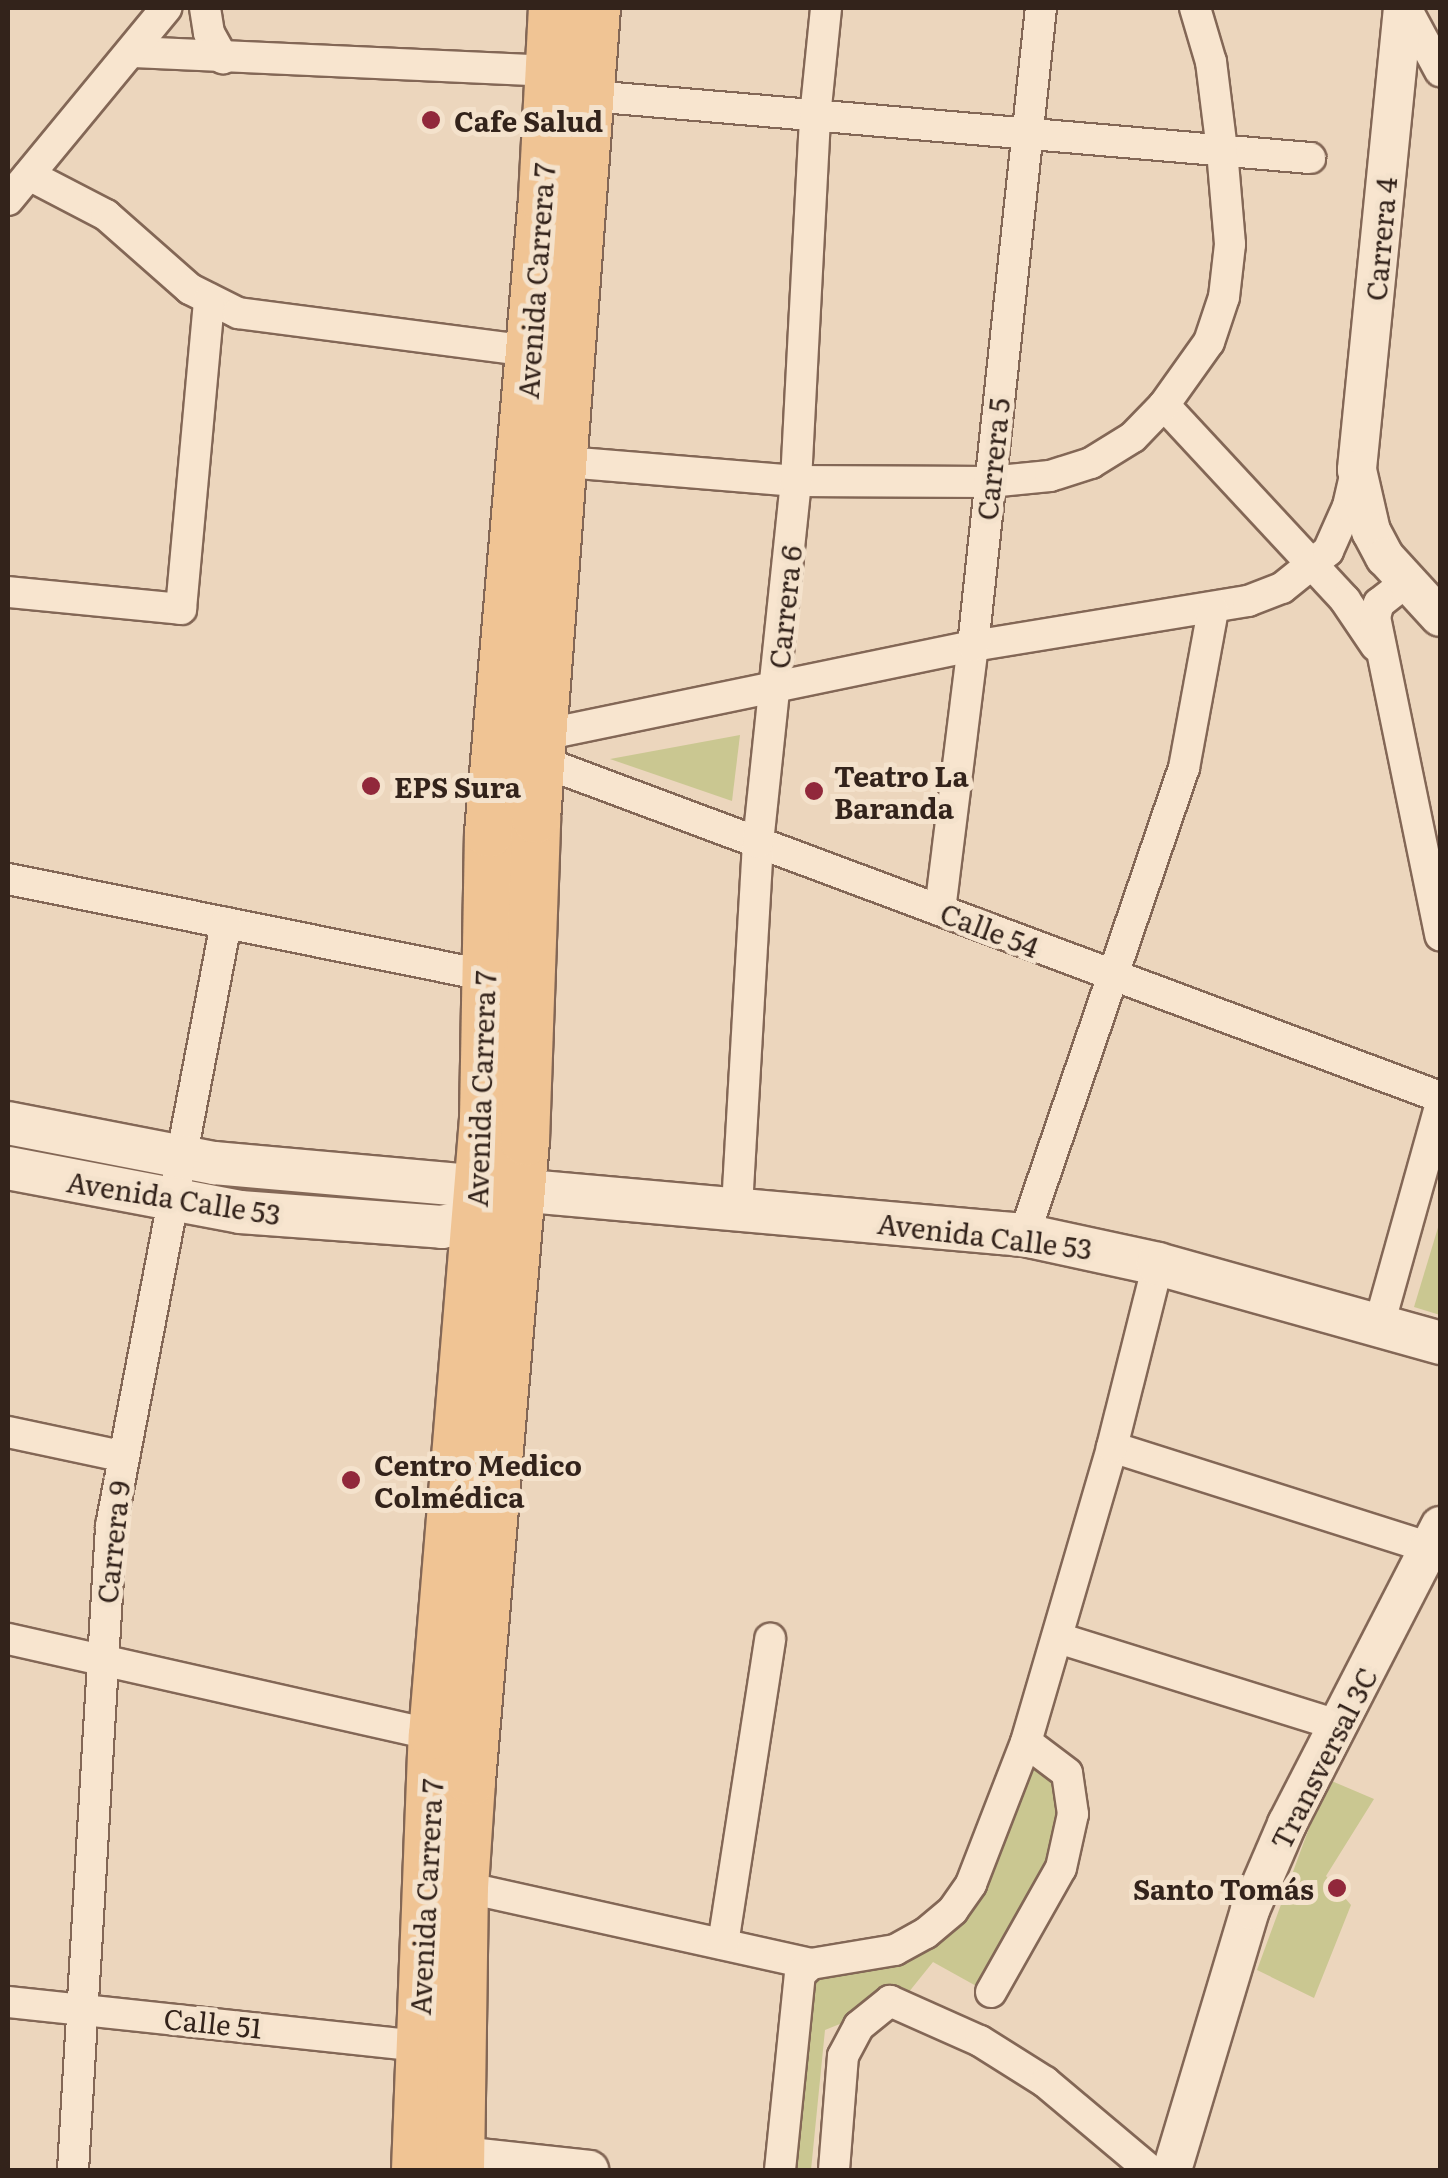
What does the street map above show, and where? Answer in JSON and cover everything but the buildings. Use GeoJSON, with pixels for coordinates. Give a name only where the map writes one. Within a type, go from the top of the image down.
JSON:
{"type":"FeatureCollection","features":[{"type":"Feature","properties":{"kind":"main road","name":"Avenida Carrera 7"},"geometry":{"type":"LineString","coordinates":[[460,2163],[464,1887],[498,1201],[484,1118],[488,833],[530,352],[553,8]]}},
{"type":"Feature","properties":{"kind":"main road","name":"Avenida Carrera 7"},"geometry":{"type":"LineString","coordinates":[[416,2170],[433,1735],[498,1201],[541,748],[566,462],[596,8]]}},
{"type":"Feature","properties":{"kind":"main road","name":"Avenida Calle 53"},"geometry":{"type":"LineString","coordinates":[[8,1123],[179,1158],[498,1201],[578,1195],[1024,1235],[1158,1264],[1440,1343]]}},
{"type":"Feature","properties":{"kind":"main road","name":"Avenida Calle 53"},"geometry":{"type":"LineString","coordinates":[[8,1168],[171,1202],[442,1227],[498,1201]]}},
{"type":"Feature","properties":{"kind":"street"},"geometry":{"type":"LineString","coordinates":[[8,200],[166,8]]}},
{"type":"Feature","properties":{"kind":"street"},"geometry":{"type":"LineString","coordinates":[[205,8],[209,33],[222,58]]}},
{"type":"Feature","properties":{"kind":"street","name":"Carrera 6"},"geometry":{"type":"LineString","coordinates":[[737,1207],[758,843],[796,482],[815,117],[826,8]]}},
{"type":"Feature","properties":{"kind":"street","name":"Carrera 5"},"geometry":{"type":"LineString","coordinates":[[940,910],[973,646],[1041,8]]}},
{"type":"Feature","properties":{"kind":"street"},"geometry":{"type":"LineString","coordinates":[[566,462],[796,482],[990,482],[1050,476],[1091,464],[1133,437],[1164,405],[1209,342],[1224,297],[1230,244],[1222,150],[1211,62],[1196,8]]}},
{"type":"Feature","properties":{"kind":"street"},"geometry":{"type":"LineString","coordinates":[[1404,8],[1440,71]]}},
{"type":"Feature","properties":{"kind":"street","name":"Carrera 4"},"geometry":{"type":"LineString","coordinates":[[1404,8],[1357,470],[1371,530],[1405,583],[1440,617]]}},
{"type":"Feature","properties":{"kind":"street"},"geometry":{"type":"LineString","coordinates":[[132,52],[550,71]]}},
{"type":"Feature","properties":{"kind":"street"},"geometry":{"type":"LineString","coordinates":[[592,96],[1310,158]]}},
{"type":"Feature","properties":{"kind":"street"},"geometry":{"type":"LineString","coordinates":[[29,176],[106,214],[190,289],[238,313],[530,352]]}},
{"type":"Feature","properties":{"kind":"street"},"geometry":{"type":"LineString","coordinates":[[8,592],[180,609],[209,299]]}},
{"type":"Feature","properties":{"kind":"street"},"geometry":{"type":"LineString","coordinates":[[1164,405],[1345,600],[1380,651]]}},
{"type":"Feature","properties":{"kind":"street"},"geometry":{"type":"LineString","coordinates":[[541,748],[776,687],[973,646],[1213,610],[1282,588],[1313,566],[1337,535],[1357,470]]}},
{"type":"Feature","properties":{"kind":"street"},"geometry":{"type":"LineString","coordinates":[[1405,583],[1379,604],[1375,617],[1440,935]]}},
{"type":"Feature","properties":{"kind":"street"},"geometry":{"type":"LineString","coordinates":[[1024,1235],[1184,768],[1213,610]]}},
{"type":"Feature","properties":{"kind":"street","name":"Calle 54"},"geometry":{"type":"LineString","coordinates":[[541,748],[758,843],[1440,1096]]}},
{"type":"Feature","properties":{"kind":"street"},"geometry":{"type":"LineString","coordinates":[[8,879],[484,974]]}},
{"type":"Feature","properties":{"kind":"street","name":"Carrera 9"},"geometry":{"type":"LineString","coordinates":[[72,2170],[85,2008],[105,1588],[121,1456],[226,923]]}},
{"type":"Feature","properties":{"kind":"street"},"geometry":{"type":"LineString","coordinates":[[1379,1325],[1440,1106]]}},
{"type":"Feature","properties":{"kind":"street"},"geometry":{"type":"LineString","coordinates":[[464,1887],[810,1964],[896,1950],[926,1934],[953,1910],[971,1884],[1026,1742],[1112,1447],[1158,1264]]}},
{"type":"Feature","properties":{"kind":"street"},"geometry":{"type":"LineString","coordinates":[[8,1432],[121,1456]]}},
{"type":"Feature","properties":{"kind":"street"},"geometry":{"type":"LineString","coordinates":[[1112,1447],[1436,1537]]}},
{"type":"Feature","properties":{"kind":"street","name":"Transversal 3C"},"geometry":{"type":"LineString","coordinates":[[1172,2170],[1250,1910],[1337,1725],[1436,1537]]}},
{"type":"Feature","properties":{"kind":"street"},"geometry":{"type":"LineString","coordinates":[[1058,1638],[1337,1725]]}},
{"type":"Feature","properties":{"kind":"street"},"geometry":{"type":"LineString","coordinates":[[8,1639],[433,1735]]}},
{"type":"Feature","properties":{"kind":"street"},"geometry":{"type":"LineString","coordinates":[[723,1944],[770,1639]]}},
{"type":"Feature","properties":{"kind":"street"},"geometry":{"type":"LineString","coordinates":[[991,1992],[1061,1868],[1074,1814],[1067,1773],[1026,1742]]}},
{"type":"Feature","properties":{"kind":"street"},"geometry":{"type":"LineString","coordinates":[[780,2170],[800,1974],[810,1964]]}},
{"type":"Feature","properties":{"kind":"street"},"geometry":{"type":"LineString","coordinates":[[834,2170],[842,2056],[859,2026],[890,2001],[980,2041],[1045,2082],[1150,2170]]}},
{"type":"Feature","properties":{"kind":"street","name":"Calle 51"},"geometry":{"type":"LineString","coordinates":[[8,2002],[418,2046]]}},
{"type":"Feature","properties":{"kind":"street"},"geometry":{"type":"LineString","coordinates":[[460,2163],[589,2170]]}},
{"type":"Feature","properties":{"kind":"shaded area"},"geometry":{"type":"Polygon","coordinates":[[[740,735],[732,801],[610,759],[740,735]]]}},
{"type":"Feature","properties":{"kind":"shaded area"},"geometry":{"type":"Polygon","coordinates":[[[1440,1221],[1440,1315],[1414,1307],[1440,1221]]]}},
{"type":"Feature","properties":{"kind":"shaded area"},"geometry":{"type":"Polygon","coordinates":[[[1031,1757],[1058,1787],[1051,1865],[978,1987],[933,1962],[904,1998],[825,2030],[811,2170],[785,2170],[798,1981],[972,1897],[1031,1757]]]}},
{"type":"Feature","properties":{"kind":"shaded area"},"geometry":{"type":"Polygon","coordinates":[[[1327,1779],[1374,1799],[1326,1876],[1351,1905],[1314,1998],[1257,1970],[1327,1779]]]}},
{"type":"Feature","properties":{"kind":"place","name":"Cafe Salud"},"geometry":{"type":"Point","coordinates":[431,120]}},
{"type":"Feature","properties":{"kind":"place","name":"EPS Sura"},"geometry":{"type":"Point","coordinates":[371,786]}},
{"type":"Feature","properties":{"kind":"place","name":"Teatro La Baranda"},"geometry":{"type":"Point","coordinates":[814,791]}},
{"type":"Feature","properties":{"kind":"place","name":"Centro Medico Colmédica"},"geometry":{"type":"Point","coordinates":[351,1480]}},
{"type":"Feature","properties":{"kind":"place","name":"Santo Tomás"},"geometry":{"type":"Point","coordinates":[1337,1888]}}]}
